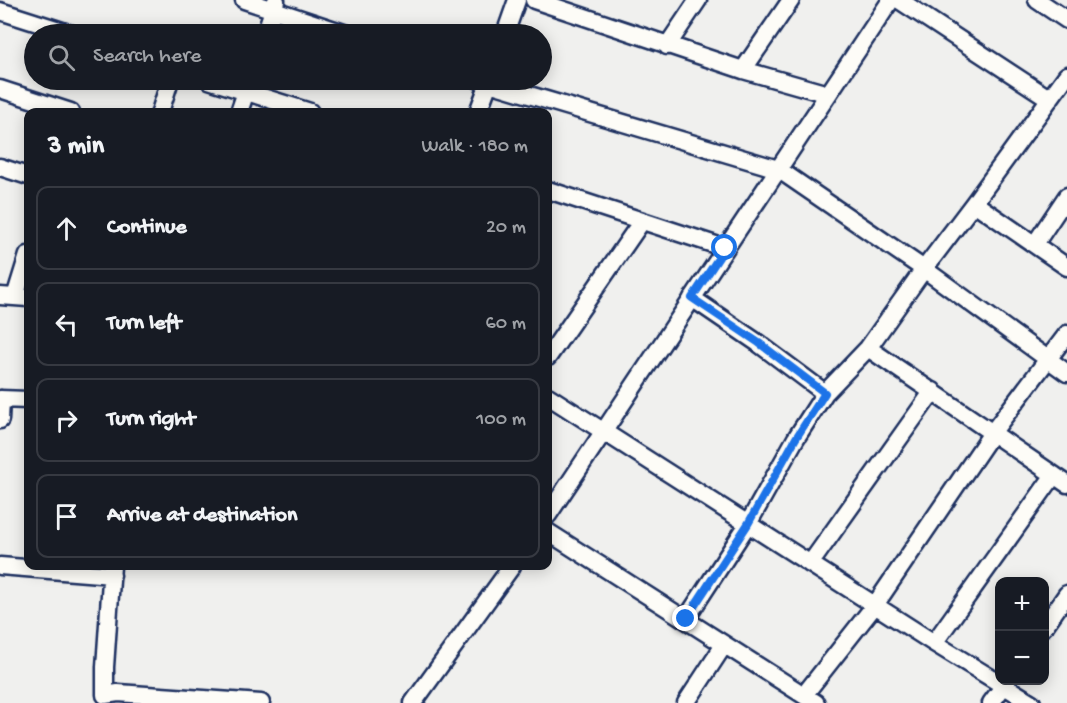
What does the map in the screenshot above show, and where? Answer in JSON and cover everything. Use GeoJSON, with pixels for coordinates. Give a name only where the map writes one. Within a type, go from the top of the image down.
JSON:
{"type":"FeatureCollection","features":[{"type":"Feature","properties":{"kind":"street"},"geometry":{"type":"LineString","coordinates":[[244,0],[275,5],[322,24]]}},
{"type":"Feature","properties":{"kind":"street"},"geometry":{"type":"LineString","coordinates":[[509,24],[517,0]]}},
{"type":"Feature","properties":{"kind":"street"},"geometry":{"type":"LineString","coordinates":[[534,0],[667,46],[828,94]]}},
{"type":"Feature","properties":{"kind":"street"},"geometry":{"type":"LineString","coordinates":[[667,46],[698,0]]}},
{"type":"Feature","properties":{"kind":"street"},"geometry":{"type":"LineString","coordinates":[[743,70],[790,0]]}},
{"type":"Feature","properties":{"kind":"street"},"geometry":{"type":"LineString","coordinates":[[552,509],[891,0]]}},
{"type":"Feature","properties":{"kind":"street"},"geometry":{"type":"LineString","coordinates":[[899,0],[1050,99]]}},
{"type":"Feature","properties":{"kind":"street"},"geometry":{"type":"LineString","coordinates":[[1037,0],[1067,20]]}},
{"type":"Feature","properties":{"kind":"street"},"geometry":{"type":"LineString","coordinates":[[268,24],[275,5]]}},
{"type":"Feature","properties":{"kind":"street"},"geometry":{"type":"LineString","coordinates":[[0,11],[41,24]]}},
{"type":"Feature","properties":{"kind":"street"},"geometry":{"type":"LineString","coordinates":[[686,619],[748,524],[796,438],[825,393],[868,348],[924,268],[1067,75]]}},
{"type":"Feature","properties":{"kind":"street"},"geometry":{"type":"LineString","coordinates":[[0,89],[59,108]]}},
{"type":"Feature","properties":{"kind":"street"},"geometry":{"type":"LineString","coordinates":[[161,108],[167,90]]}},
{"type":"Feature","properties":{"kind":"street"},"geometry":{"type":"LineString","coordinates":[[240,108],[246,90]]}},
{"type":"Feature","properties":{"kind":"street"},"geometry":{"type":"LineString","coordinates":[[259,90],[301,108]]}},
{"type":"Feature","properties":{"kind":"street"},"geometry":{"type":"LineString","coordinates":[[479,108],[484,90]]}},
{"type":"Feature","properties":{"kind":"street"},"geometry":{"type":"LineString","coordinates":[[516,90],[778,169],[924,268],[1067,373]]}},
{"type":"Feature","properties":{"kind":"street"},"geometry":{"type":"LineString","coordinates":[[0,167],[24,175]]}},
{"type":"Feature","properties":{"kind":"street"},"geometry":{"type":"LineString","coordinates":[[552,191],[725,248]]}},
{"type":"Feature","properties":{"kind":"street"},"geometry":{"type":"LineString","coordinates":[[1035,244],[1067,196]]}},
{"type":"Feature","properties":{"kind":"street"},"geometry":{"type":"LineString","coordinates":[[974,203],[1067,267]]}},
{"type":"Feature","properties":{"kind":"street"},"geometry":{"type":"LineString","coordinates":[[552,351],[642,221]]}},
{"type":"Feature","properties":{"kind":"street"},"geometry":{"type":"LineString","coordinates":[[15,297],[24,268]]}},
{"type":"Feature","properties":{"kind":"street"},"geometry":{"type":"LineString","coordinates":[[692,298],[759,343],[825,393]]}},
{"type":"Feature","properties":{"kind":"street"},"geometry":{"type":"LineString","coordinates":[[552,535],[810,699],[992,433],[1067,334]]}},
{"type":"Feature","properties":{"kind":"street"},"geometry":{"type":"LineString","coordinates":[[868,348],[1060,479],[934,643]]}},
{"type":"Feature","properties":{"kind":"street"},"geometry":{"type":"LineString","coordinates":[[810,564],[933,391]]}},
{"type":"Feature","properties":{"kind":"street"},"geometry":{"type":"LineString","coordinates":[[0,420],[0,399],[24,400]]}},
{"type":"Feature","properties":{"kind":"street"},"geometry":{"type":"LineString","coordinates":[[552,399],[934,643],[995,677]]}},
{"type":"Feature","properties":{"kind":"street"},"geometry":{"type":"LineString","coordinates":[[0,566],[24,567]]}},
{"type":"Feature","properties":{"kind":"street"},"geometry":{"type":"LineString","coordinates":[[112,570],[102,699],[118,693],[261,703]]}},
{"type":"Feature","properties":{"kind":"street"},"geometry":{"type":"LineString","coordinates":[[422,700],[509,570]]}},
{"type":"Feature","properties":{"kind":"street"},"geometry":{"type":"LineString","coordinates":[[1049,620],[1067,594]]}},
{"type":"Feature","properties":{"kind":"street"},"geometry":{"type":"LineString","coordinates":[[686,703],[724,645]]}},
{"type":"Feature","properties":{"kind":"street"},"geometry":{"type":"LineString","coordinates":[[991,703],[1004,685]]}},
{"type":"Feature","properties":{"kind":"street"},"geometry":{"type":"LineString","coordinates":[[1009,685],[1032,703]]}},
{"type":"Feature","properties":{"kind":"route"},"geometry":{"type":"LineString","coordinates":[[686,619],[748,524],[796,438],[825,393],[759,343],[692,298],[725,248]]}}]}
